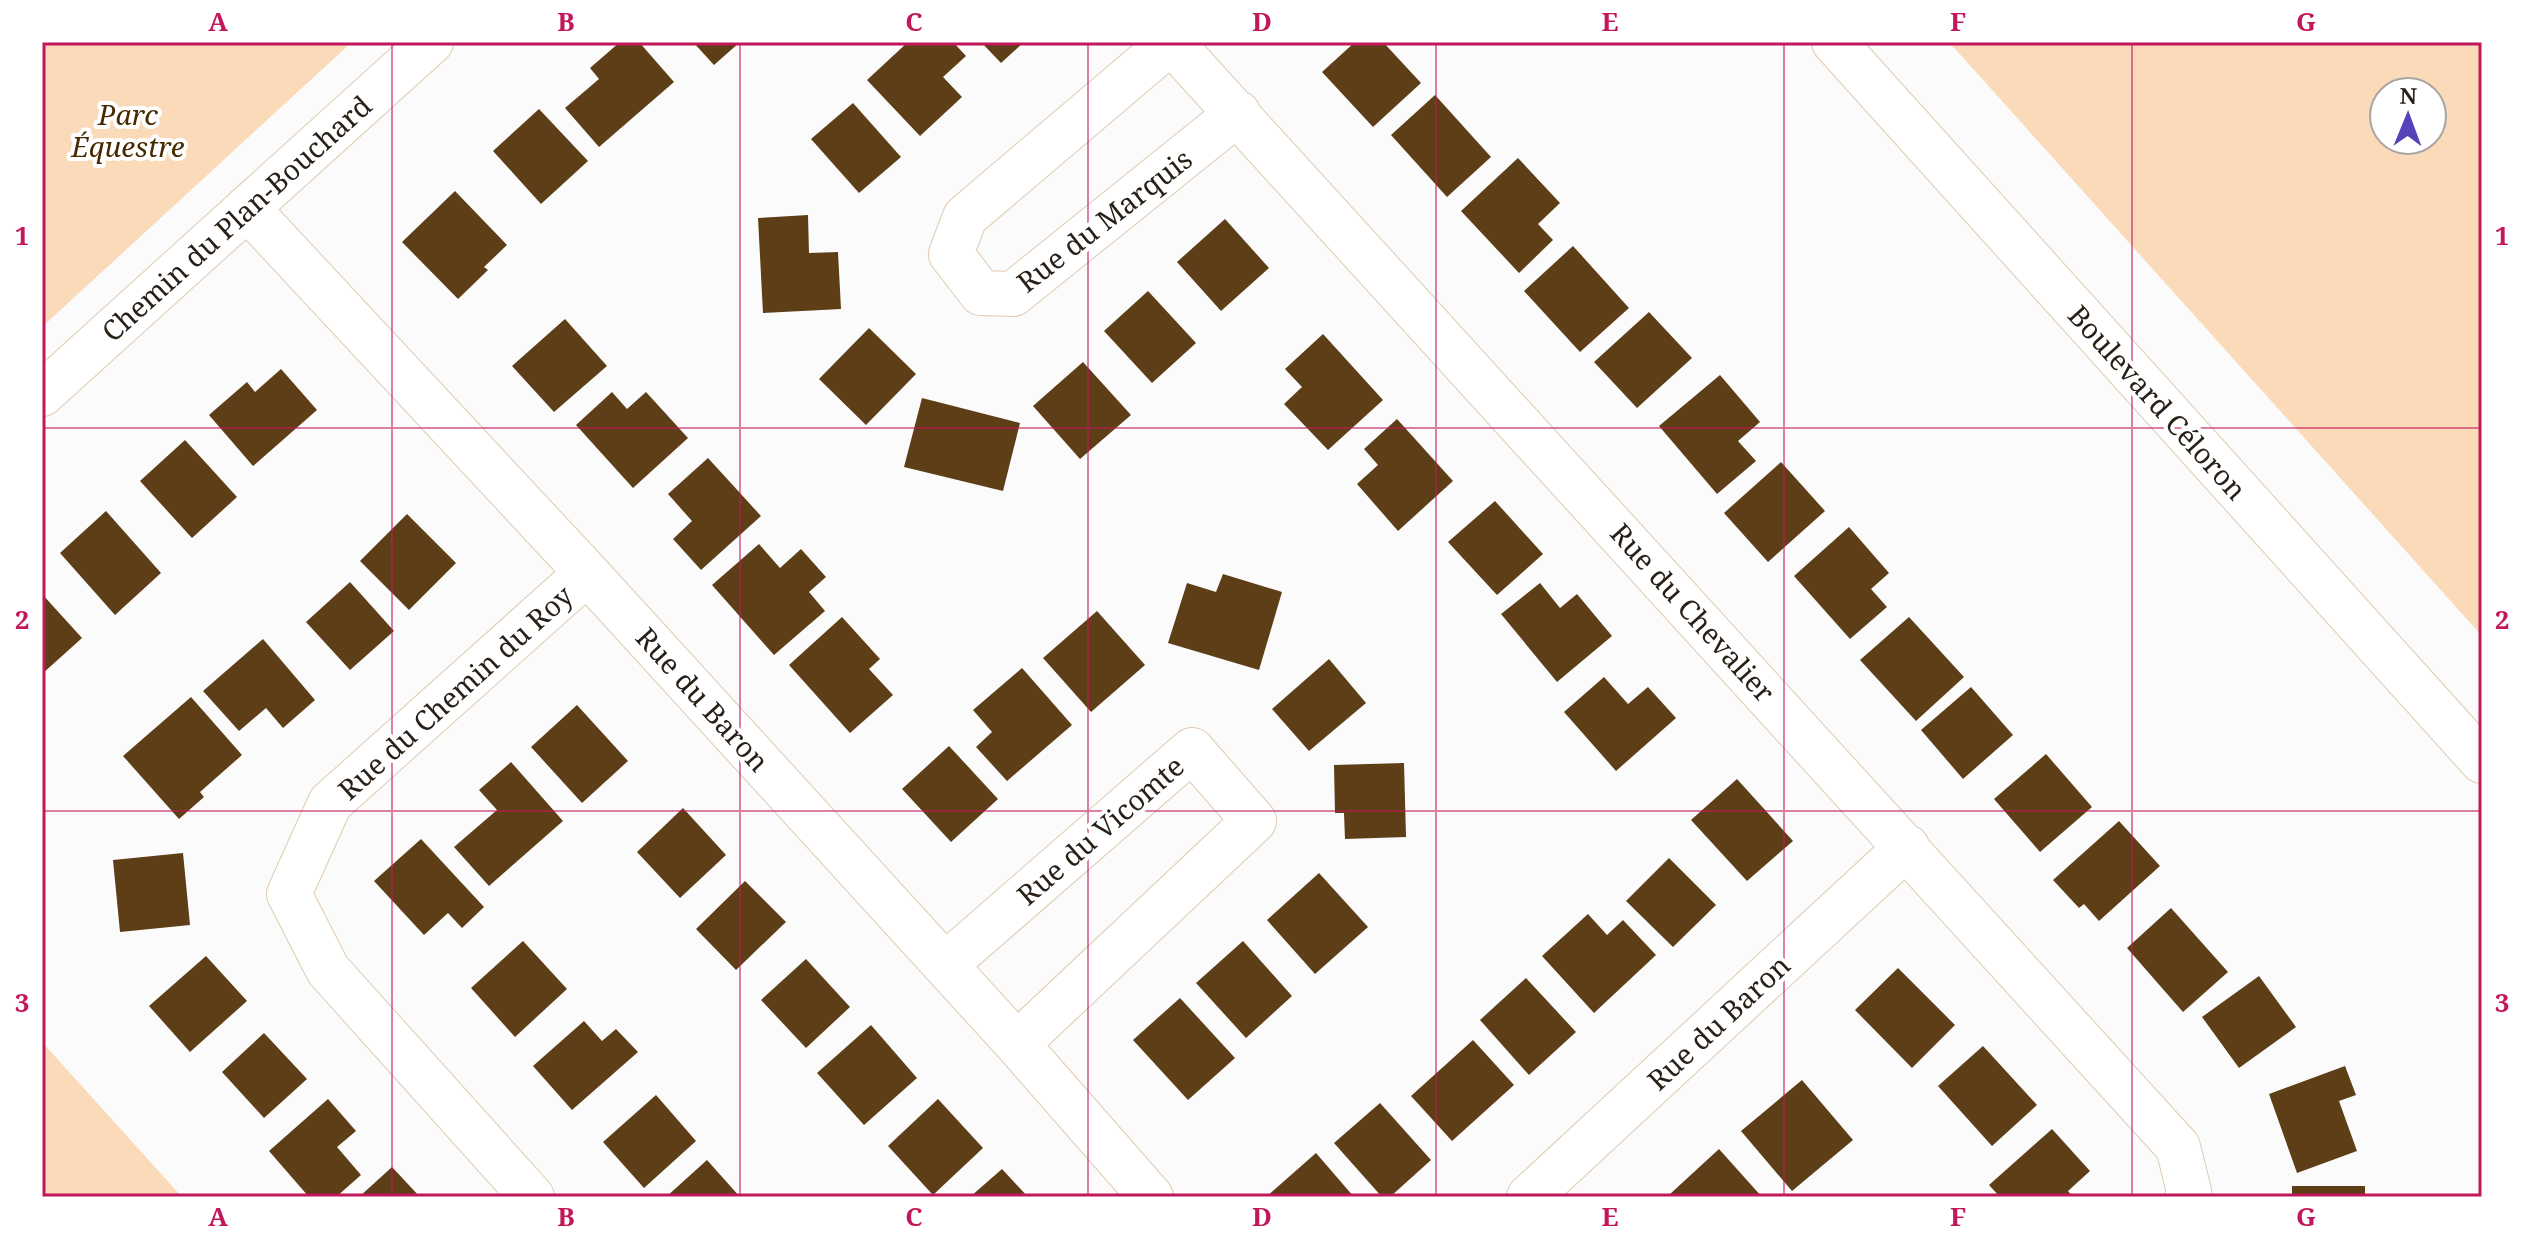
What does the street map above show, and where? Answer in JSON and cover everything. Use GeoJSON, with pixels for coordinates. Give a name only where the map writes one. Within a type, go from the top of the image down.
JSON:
{"type":"FeatureCollection","features":[{"type":"Feature","properties":{"kind":"street","name":"Chemin du Plan-Bouchard"},"geometry":{"type":"LineString","coordinates":[[42,394],[431,42]]}},
{"type":"Feature","properties":{"kind":"street","name":"Rue du Chevalier"},"geometry":{"type":"LineString","coordinates":[[1171,42],[2178,1147],[2189,1191],[2187,1197]]}},
{"type":"Feature","properties":{"kind":"street","name":"Rue du Marquis"},"geometry":{"type":"LineString","coordinates":[[1171,42],[965,217],[951,254],[981,293],[1013,294],[1238,113]]}},
{"type":"Feature","properties":{"kind":"street","name":"Boulevard Céloron"},"geometry":{"type":"LineString","coordinates":[[1834,42],[2482,761]]}},
{"type":"Feature","properties":{"kind":"street","name":"Rue du Baron"},"geometry":{"type":"LineString","coordinates":[[247,208],[587,573],[1017,1044],[1151,1197]]}},
{"type":"Feature","properties":{"kind":"street","name":"Rue du Chemin du Roy"},"geometry":{"type":"LineString","coordinates":[[532,1197],[328,970],[289,894],[330,803],[587,573]]}},
{"type":"Feature","properties":{"kind":"street","name":"Rue du Vicomte"},"geometry":{"type":"LineString","coordinates":[[945,965],[1192,750],[1254,821],[1017,1044]]}},
{"type":"Feature","properties":{"kind":"street","name":"Rue du Baron"},"geometry":{"type":"LineString","coordinates":[[1529,1197],[1907,847]]}},
{"type":"Feature","properties":{"kind":"green space","name":"Parc Équestre"},"geometry":{"type":"Polygon","coordinates":[[[42,42],[352,42],[42,327],[42,42]]]}},
{"type":"Feature","properties":{"kind":"green space"},"geometry":{"type":"Polygon","coordinates":[[[1949,42],[2482,42],[2482,636],[1949,42]]]}},
{"type":"Feature","properties":{"kind":"green space"},"geometry":{"type":"Polygon","coordinates":[[[42,1042],[182,1197],[42,1197],[42,1042]]]}},
{"type":"Feature","properties":{"kind":"building"},"geometry":{"type":"Polygon","coordinates":[[[620,42],[639,42],[674,82],[599,147],[565,108],[599,79],[590,68],[620,42]]]}},
{"type":"Feature","properties":{"kind":"building"},"geometry":{"type":"Polygon","coordinates":[[[693,42],[740,42],[714,65],[693,42]]]}},
{"type":"Feature","properties":{"kind":"building"},"geometry":{"type":"Polygon","coordinates":[[[908,42],[953,42],[966,56],[943,77],[962,97],[920,136],[867,80],[908,42]]]}},
{"type":"Feature","properties":{"kind":"building"},"geometry":{"type":"Polygon","coordinates":[[[981,42],[1024,42],[1001,63],[981,42]]]}},
{"type":"Feature","properties":{"kind":"building"},"geometry":{"type":"Polygon","coordinates":[[[1355,42],[1383,42],[1421,83],[1373,127],[1322,72],[1355,42]]]}},
{"type":"Feature","properties":{"kind":"building"},"geometry":{"type":"Polygon","coordinates":[[[1435,95],[1491,157],[1447,197],[1391,135],[1435,95]]]}},
{"type":"Feature","properties":{"kind":"building"},"geometry":{"type":"Polygon","coordinates":[[[853,103],[901,157],[859,193],[811,139],[853,103]]]}},
{"type":"Feature","properties":{"kind":"building"},"geometry":{"type":"Polygon","coordinates":[[[539,109],[588,161],[541,204],[493,151],[539,109]]]}},
{"type":"Feature","properties":{"kind":"building"},"geometry":{"type":"Polygon","coordinates":[[[1518,158],[1560,203],[1538,224],[1553,240],[1519,273],[1461,211],[1518,158]]]}},
{"type":"Feature","properties":{"kind":"building"},"geometry":{"type":"Polygon","coordinates":[[[455,191],[507,245],[484,267],[488,270],[458,299],[402,242],[455,191]]]}},
{"type":"Feature","properties":{"kind":"building"},"geometry":{"type":"Polygon","coordinates":[[[808,215],[809,253],[838,252],[841,309],[763,313],[758,218],[808,215]]]}},
{"type":"Feature","properties":{"kind":"building"},"geometry":{"type":"Polygon","coordinates":[[[1225,219],[1269,268],[1221,311],[1177,262],[1225,219]]]}},
{"type":"Feature","properties":{"kind":"building"},"geometry":{"type":"Polygon","coordinates":[[[1573,246],[1629,308],[1580,352],[1524,291],[1573,246]]]}},
{"type":"Feature","properties":{"kind":"building"},"geometry":{"type":"Polygon","coordinates":[[[1148,291],[1196,343],[1152,383],[1104,331],[1148,291]]]}},
{"type":"Feature","properties":{"kind":"building"},"geometry":{"type":"Polygon","coordinates":[[[1649,312],[1692,358],[1637,408],[1594,362],[1649,312]]]}},
{"type":"Feature","properties":{"kind":"building"},"geometry":{"type":"Polygon","coordinates":[[[565,319],[607,366],[554,412],[512,366],[565,319]]]}},
{"type":"Feature","properties":{"kind":"building"},"geometry":{"type":"Polygon","coordinates":[[[869,328],[916,374],[866,425],[819,379],[869,328]]]}},
{"type":"Feature","properties":{"kind":"building"},"geometry":{"type":"Polygon","coordinates":[[[1323,334],[1383,400],[1328,450],[1284,404],[1302,387],[1285,369],[1323,334]]]}},
{"type":"Feature","properties":{"kind":"building"},"geometry":{"type":"Polygon","coordinates":[[[1083,362],[1131,415],[1080,459],[1033,406],[1083,362]]]}},
{"type":"Feature","properties":{"kind":"building"},"geometry":{"type":"Polygon","coordinates":[[[281,369],[317,410],[253,466],[209,415],[247,382],[255,392],[281,369]]]}},
{"type":"Feature","properties":{"kind":"building"},"geometry":{"type":"Polygon","coordinates":[[[1720,375],[1760,422],[1738,441],[1756,461],[1717,494],[1659,426],[1720,375]]]}},
{"type":"Feature","properties":{"kind":"building"},"geometry":{"type":"Polygon","coordinates":[[[612,392],[627,409],[646,392],[688,438],[633,488],[576,425],[612,392]]]}},
{"type":"Feature","properties":{"kind":"building"},"geometry":{"type":"Polygon","coordinates":[[[922,398],[1020,423],[1003,491],[904,467],[922,398]]]}},
{"type":"Feature","properties":{"kind":"building"},"geometry":{"type":"Polygon","coordinates":[[[1397,419],[1453,481],[1398,531],[1357,484],[1378,465],[1364,449],[1397,419]]]}},
{"type":"Feature","properties":{"kind":"building"},"geometry":{"type":"Polygon","coordinates":[[[185,440],[237,497],[192,538],[140,481],[185,440]]]}},
{"type":"Feature","properties":{"kind":"building"},"geometry":{"type":"Polygon","coordinates":[[[708,458],[761,516],[701,570],[673,539],[692,521],[668,494],[708,458]]]}},
{"type":"Feature","properties":{"kind":"building"},"geometry":{"type":"Polygon","coordinates":[[[1781,462],[1825,511],[1768,562],[1724,513],[1781,462]]]}},
{"type":"Feature","properties":{"kind":"building"},"geometry":{"type":"Polygon","coordinates":[[[1495,501],[1543,554],[1497,595],[1448,542],[1495,501]]]}},
{"type":"Feature","properties":{"kind":"building"},"geometry":{"type":"Polygon","coordinates":[[[106,511],[161,573],[115,615],[60,553],[106,511]]]}},
{"type":"Feature","properties":{"kind":"building"},"geometry":{"type":"Polygon","coordinates":[[[407,514],[456,563],[409,610],[360,561],[407,514]]]}},
{"type":"Feature","properties":{"kind":"building"},"geometry":{"type":"Polygon","coordinates":[[[1849,527],[1889,573],[1871,589],[1887,607],[1850,639],[1794,576],[1849,527]]]}},
{"type":"Feature","properties":{"kind":"building"},"geometry":{"type":"Polygon","coordinates":[[[759,544],[780,568],[801,549],[826,577],[809,592],[825,611],[774,655],[712,585],[759,544]]]}},
{"type":"Feature","properties":{"kind":"building"},"geometry":{"type":"Polygon","coordinates":[[[1223,574],[1282,592],[1259,670],[1168,643],[1187,583],[1216,592],[1223,574]]]}},
{"type":"Feature","properties":{"kind":"building"},"geometry":{"type":"Polygon","coordinates":[[[350,582],[394,631],[350,670],[306,622],[350,582]]]}},
{"type":"Feature","properties":{"kind":"building"},"geometry":{"type":"Polygon","coordinates":[[[1540,583],[1560,608],[1577,594],[1612,636],[1557,682],[1501,614],[1540,583]]]}},
{"type":"Feature","properties":{"kind":"building"},"geometry":{"type":"Polygon","coordinates":[[[42,594],[82,638],[42,674],[42,594]]]}},
{"type":"Feature","properties":{"kind":"building"},"geometry":{"type":"Polygon","coordinates":[[[1097,611],[1145,665],[1091,712],[1043,658],[1097,611]]]}},
{"type":"Feature","properties":{"kind":"building"},"geometry":{"type":"Polygon","coordinates":[[[842,617],[880,659],[869,669],[893,695],[850,733],[789,665],[842,617]]]}},
{"type":"Feature","properties":{"kind":"building"},"geometry":{"type":"Polygon","coordinates":[[[1909,617],[1964,677],[1916,721],[1860,660],[1909,617]]]}},
{"type":"Feature","properties":{"kind":"building"},"geometry":{"type":"Polygon","coordinates":[[[263,639],[315,700],[283,728],[266,708],[239,731],[203,691],[263,639]]]}},
{"type":"Feature","properties":{"kind":"building"},"geometry":{"type":"Polygon","coordinates":[[[1329,659],[1366,703],[1309,751],[1272,709],[1329,659]]]}},
{"type":"Feature","properties":{"kind":"building"},"geometry":{"type":"Polygon","coordinates":[[[1022,668],[1072,725],[1007,781],[976,747],[992,732],[973,710],[1022,668]]]}},
{"type":"Feature","properties":{"kind":"building"},"geometry":{"type":"Polygon","coordinates":[[[1604,677],[1628,704],[1648,687],[1676,718],[1616,771],[1564,712],[1604,677]]]}},
{"type":"Feature","properties":{"kind":"building"},"geometry":{"type":"Polygon","coordinates":[[[1971,687],[2013,735],[1963,779],[1921,730],[1971,687]]]}},
{"type":"Feature","properties":{"kind":"building"},"geometry":{"type":"Polygon","coordinates":[[[191,697],[242,755],[200,792],[204,797],[179,819],[123,756],[191,697]]]}},
{"type":"Feature","properties":{"kind":"building"},"geometry":{"type":"Polygon","coordinates":[[[577,705],[628,761],[582,803],[531,747],[577,705]]]}},
{"type":"Feature","properties":{"kind":"building"},"geometry":{"type":"Polygon","coordinates":[[[949,746],[998,799],[951,842],[902,789],[949,746]]]}},
{"type":"Feature","properties":{"kind":"building"},"geometry":{"type":"Polygon","coordinates":[[[2046,754],[2092,807],[2040,852],[1994,799],[2046,754]]]}},
{"type":"Feature","properties":{"kind":"building"},"geometry":{"type":"Polygon","coordinates":[[[511,762],[563,821],[489,886],[454,847],[497,810],[479,790],[511,762]]]}},
{"type":"Feature","properties":{"kind":"building"},"geometry":{"type":"Polygon","coordinates":[[[1404,763],[1406,837],[1345,839],[1344,813],[1335,813],[1334,765],[1404,763]]]}},
{"type":"Feature","properties":{"kind":"building"},"geometry":{"type":"Polygon","coordinates":[[[1737,779],[1793,841],[1747,881],[1691,820],[1737,779]]]}},
{"type":"Feature","properties":{"kind":"building"},"geometry":{"type":"Polygon","coordinates":[[[683,808],[726,855],[680,898],[637,852],[683,808]]]}},
{"type":"Feature","properties":{"kind":"building"},"geometry":{"type":"Polygon","coordinates":[[[2119,821],[2160,866],[2099,921],[2084,904],[2079,908],[2053,880],[2119,821]]]}},
{"type":"Feature","properties":{"kind":"building"},"geometry":{"type":"Polygon","coordinates":[[[421,839],[484,907],[462,928],[448,913],[424,935],[374,881],[421,839]]]}},
{"type":"Feature","properties":{"kind":"building"},"geometry":{"type":"Polygon","coordinates":[[[183,853],[190,925],[120,932],[113,860],[183,853]]]}},
{"type":"Feature","properties":{"kind":"building"},"geometry":{"type":"Polygon","coordinates":[[[1669,858],[1716,905],[1673,947],[1626,901],[1669,858]]]}},
{"type":"Feature","properties":{"kind":"building"},"geometry":{"type":"Polygon","coordinates":[[[1319,873],[1368,927],[1315,974],[1267,920],[1319,873]]]}},
{"type":"Feature","properties":{"kind":"building"},"geometry":{"type":"Polygon","coordinates":[[[745,881],[786,922],[736,970],[696,929],[745,881]]]}},
{"type":"Feature","properties":{"kind":"building"},"geometry":{"type":"Polygon","coordinates":[[[2171,908],[2228,972],[2183,1012],[2127,948],[2171,908]]]}},
{"type":"Feature","properties":{"kind":"building"},"geometry":{"type":"Polygon","coordinates":[[[1588,914],[1607,935],[1623,920],[1656,955],[1594,1013],[1542,956],[1588,914]]]}},
{"type":"Feature","properties":{"kind":"building"},"geometry":{"type":"Polygon","coordinates":[[[523,941],[567,989],[515,1037],[471,988],[523,941]]]}},
{"type":"Feature","properties":{"kind":"building"},"geometry":{"type":"Polygon","coordinates":[[[1243,941],[1292,996],[1246,1038],[1196,983],[1243,941]]]}},
{"type":"Feature","properties":{"kind":"building"},"geometry":{"type":"Polygon","coordinates":[[[206,956],[247,1001],[190,1052],[149,1006],[206,956]]]}},
{"type":"Feature","properties":{"kind":"building"},"geometry":{"type":"Polygon","coordinates":[[[806,959],[850,1007],[806,1048],[761,1000],[806,959]]]}},
{"type":"Feature","properties":{"kind":"building"},"geometry":{"type":"Polygon","coordinates":[[[1898,968],[1955,1025],[1912,1068],[1855,1010],[1898,968]]]}},
{"type":"Feature","properties":{"kind":"building"},"geometry":{"type":"Polygon","coordinates":[[[2259,976],[2296,1027],[2239,1068],[2202,1017],[2259,976]]]}},
{"type":"Feature","properties":{"kind":"building"},"geometry":{"type":"Polygon","coordinates":[[[1526,978],[1576,1032],[1529,1075],[1480,1020],[1526,978]]]}},
{"type":"Feature","properties":{"kind":"building"},"geometry":{"type":"Polygon","coordinates":[[[1180,998],[1235,1058],[1188,1100],[1133,1040],[1180,998]]]}},
{"type":"Feature","properties":{"kind":"building"},"geometry":{"type":"Polygon","coordinates":[[[584,1021],[602,1041],[616,1029],[638,1052],[572,1110],[533,1066],[584,1021]]]}},
{"type":"Feature","properties":{"kind":"building"},"geometry":{"type":"Polygon","coordinates":[[[871,1025],[917,1078],[864,1125],[817,1073],[871,1025]]]}},
{"type":"Feature","properties":{"kind":"building"},"geometry":{"type":"Polygon","coordinates":[[[264,1033],[307,1079],[264,1118],[222,1072],[264,1033]]]}},
{"type":"Feature","properties":{"kind":"building"},"geometry":{"type":"Polygon","coordinates":[[[1473,1040],[1514,1085],[1452,1141],[1411,1096],[1473,1040]]]}},
{"type":"Feature","properties":{"kind":"building"},"geometry":{"type":"Polygon","coordinates":[[[1983,1046],[2037,1105],[1992,1146],[1938,1086],[1983,1046]]]}},
{"type":"Feature","properties":{"kind":"building"},"geometry":{"type":"Polygon","coordinates":[[[2345,1066],[2356,1095],[2339,1101],[2357,1151],[2297,1173],[2269,1094],[2345,1066]]]}},
{"type":"Feature","properties":{"kind":"building"},"geometry":{"type":"Polygon","coordinates":[[[1802,1080],[1853,1140],[1792,1191],[1741,1131],[1802,1080]]]}},
{"type":"Feature","properties":{"kind":"building"},"geometry":{"type":"Polygon","coordinates":[[[656,1095],[696,1141],[644,1188],[603,1142],[656,1095]]]}},
{"type":"Feature","properties":{"kind":"building"},"geometry":{"type":"Polygon","coordinates":[[[328,1099],[356,1131],[337,1147],[361,1175],[336,1197],[309,1197],[269,1151],[328,1099]]]}},
{"type":"Feature","properties":{"kind":"building"},"geometry":{"type":"Polygon","coordinates":[[[938,1099],[983,1148],[933,1195],[888,1146],[938,1099]]]}},
{"type":"Feature","properties":{"kind":"building"},"geometry":{"type":"Polygon","coordinates":[[[1380,1103],[1431,1160],[1390,1197],[1382,1197],[1334,1143],[1380,1103]]]}},
{"type":"Feature","properties":{"kind":"building"},"geometry":{"type":"Polygon","coordinates":[[[2052,1129],[2090,1171],[2068,1191],[2073,1197],[2000,1197],[1989,1185],[2052,1129]]]}},
{"type":"Feature","properties":{"kind":"building"},"geometry":{"type":"Polygon","coordinates":[[[1719,1149],[1762,1197],[1670,1197],[1669,1195],[1719,1149]]]}},
{"type":"Feature","properties":{"kind":"building"},"geometry":{"type":"Polygon","coordinates":[[[1316,1153],[1354,1197],[1266,1197],[1316,1153]]]}},
{"type":"Feature","properties":{"kind":"building"},"geometry":{"type":"Polygon","coordinates":[[[707,1160],[740,1197],[666,1197],[707,1160]]]}},
{"type":"Feature","properties":{"kind":"building"},"geometry":{"type":"Polygon","coordinates":[[[392,1167],[420,1197],[359,1197],[392,1167]]]}},
{"type":"Feature","properties":{"kind":"building"},"geometry":{"type":"Polygon","coordinates":[[[1002,1169],[1028,1197],[970,1197],[1002,1169]]]}},
{"type":"Feature","properties":{"kind":"building"},"geometry":{"type":"Polygon","coordinates":[[[2292,1186],[2365,1186],[2365,1197],[2292,1197],[2292,1186]]]}}]}
